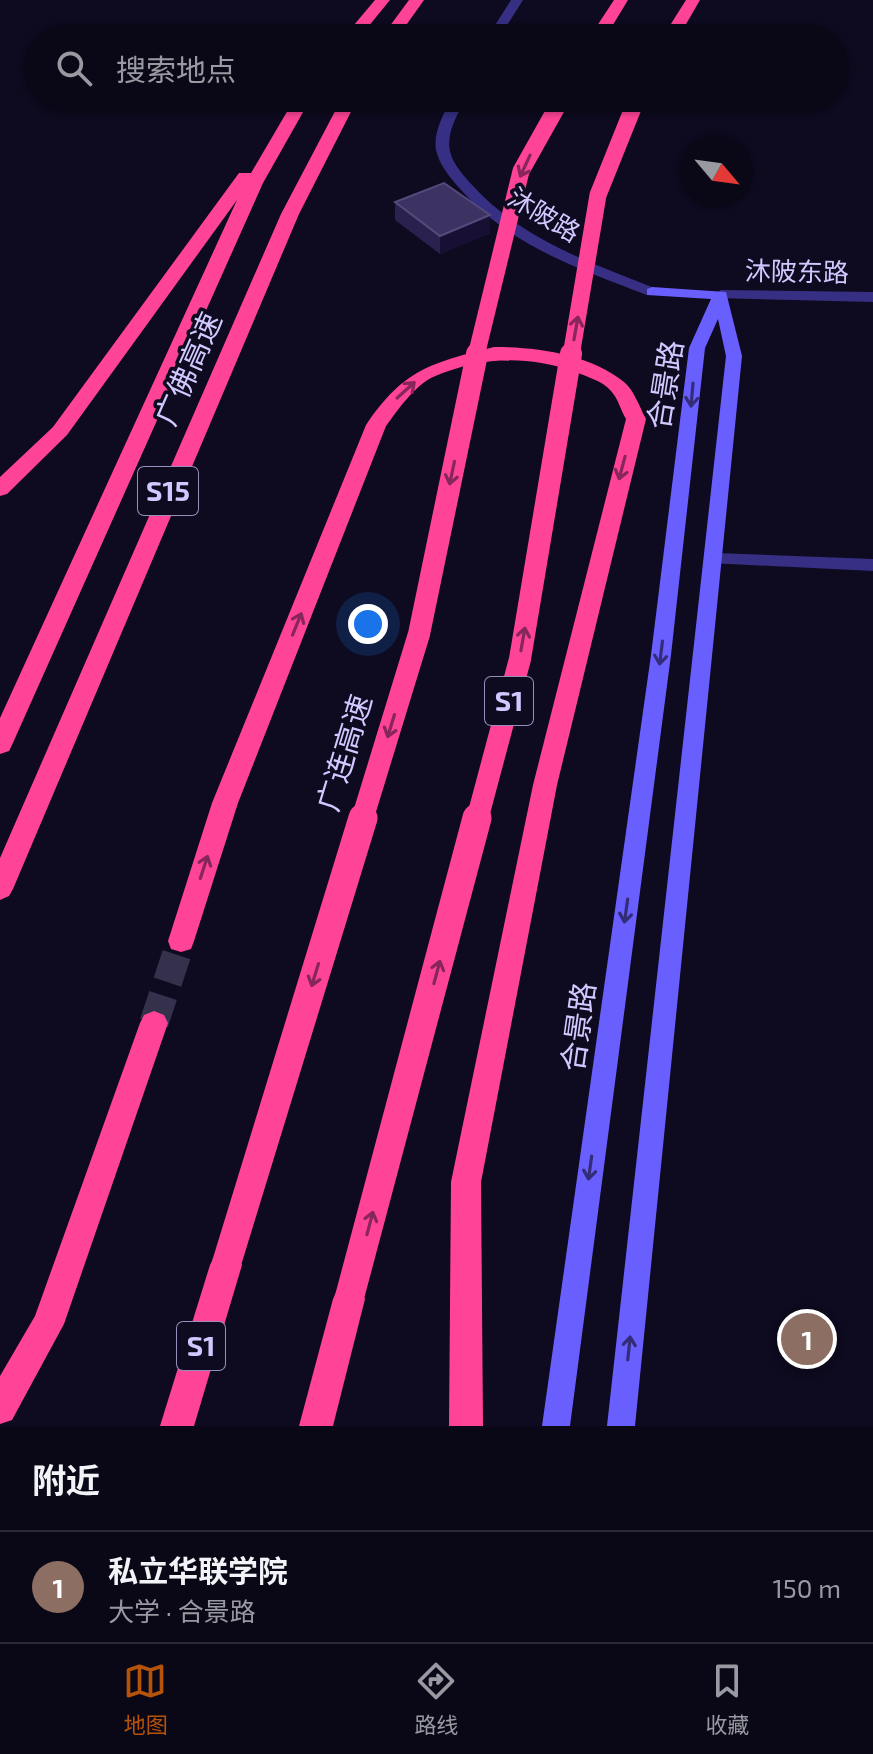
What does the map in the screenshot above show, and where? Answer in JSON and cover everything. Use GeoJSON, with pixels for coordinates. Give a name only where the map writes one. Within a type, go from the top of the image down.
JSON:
{"type":"FeatureCollection","features":[{"type":"Feature","properties":{"kind":"highway"},"geometry":{"type":"LineString","coordinates":[[363,24],[383,0]]}},
{"type":"Feature","properties":{"kind":"highway"},"geometry":{"type":"LineString","coordinates":[[399,24],[417,0]]}},
{"type":"Feature","properties":{"kind":"highway"},"geometry":{"type":"LineString","coordinates":[[606,24],[621,0]]}},
{"type":"Feature","properties":{"kind":"highway"},"geometry":{"type":"LineString","coordinates":[[679,24],[692,2]]}},
{"type":"Feature","properties":{"kind":"highway"},"geometry":{"type":"LineString","coordinates":[[0,489],[60,431],[293,112]]}},
{"type":"Feature","properties":{"kind":"highway","name":"广佛高速"},"geometry":{"type":"LineString","coordinates":[[0,745],[223,248],[254,183],[295,112]]}},
{"type":"Feature","properties":{"kind":"highway","name":"广佛高速"},"geometry":{"type":"LineString","coordinates":[[0,889],[290,214],[343,112]]}},
{"type":"Feature","properties":{"kind":"highway","name":"广连高速"},"geometry":{"type":"LineString","coordinates":[[177,1426],[419,634],[490,290],[521,171],[554,112]]}},
{"type":"Feature","properties":{"kind":"highway","name":"S1"},"geometry":{"type":"LineString","coordinates":[[316,1426],[520,659],[598,195],[631,112]]}},
{"type":"Feature","properties":{"kind":"highway"},"geometry":{"type":"LineString","coordinates":[[181,941],[225,803],[376,425],[397,398],[424,374],[494,353],[527,353],[559,360],[596,373],[619,387],[636,419],[545,785],[466,1182],[466,1426]]}},
{"type":"Feature","properties":{"kind":"highway"},"geometry":{"type":"LineString","coordinates":[[0,1408],[48,1324],[154,1023]]}},
{"type":"Feature","properties":{"kind":"street"},"geometry":{"type":"LineString","coordinates":[[502,24],[517,0]]}},
{"type":"Feature","properties":{"kind":"street","name":"沐陂路"},"geometry":{"type":"LineString","coordinates":[[452,112],[446,123],[443,149],[451,168],[473,196],[504,225],[538,245],[652,292],[721,295]]}},
{"type":"Feature","properties":{"kind":"street","name":"沐陂东路"},"geometry":{"type":"LineString","coordinates":[[721,295],[873,297]]}},
{"type":"Feature","properties":{"kind":"street","name":"合景路"},"geometry":{"type":"LineString","coordinates":[[621,1426],[715,559],[734,356],[721,295]]}},
{"type":"Feature","properties":{"kind":"street","name":"合景路"},"geometry":{"type":"LineString","coordinates":[[556,1426],[659,671],[697,348],[721,295]]}},
{"type":"Feature","properties":{"kind":"street"},"geometry":{"type":"LineString","coordinates":[[715,559],[873,565]]}},
{"type":"Feature","properties":{"kind":"building"},"geometry":{"type":"Polygon","coordinates":[[[444,183],[490,215],[440,236],[395,202],[444,183]]]}},
{"type":"Feature","properties":{"kind":"tunnel"},"geometry":{"type":"LineString","coordinates":[[154,1023],[181,941]]}},
{"type":"Feature","properties":{"kind":"place","name":"私立华联学院"},"geometry":{"type":"Point","coordinates":[807,1339]}}]}
